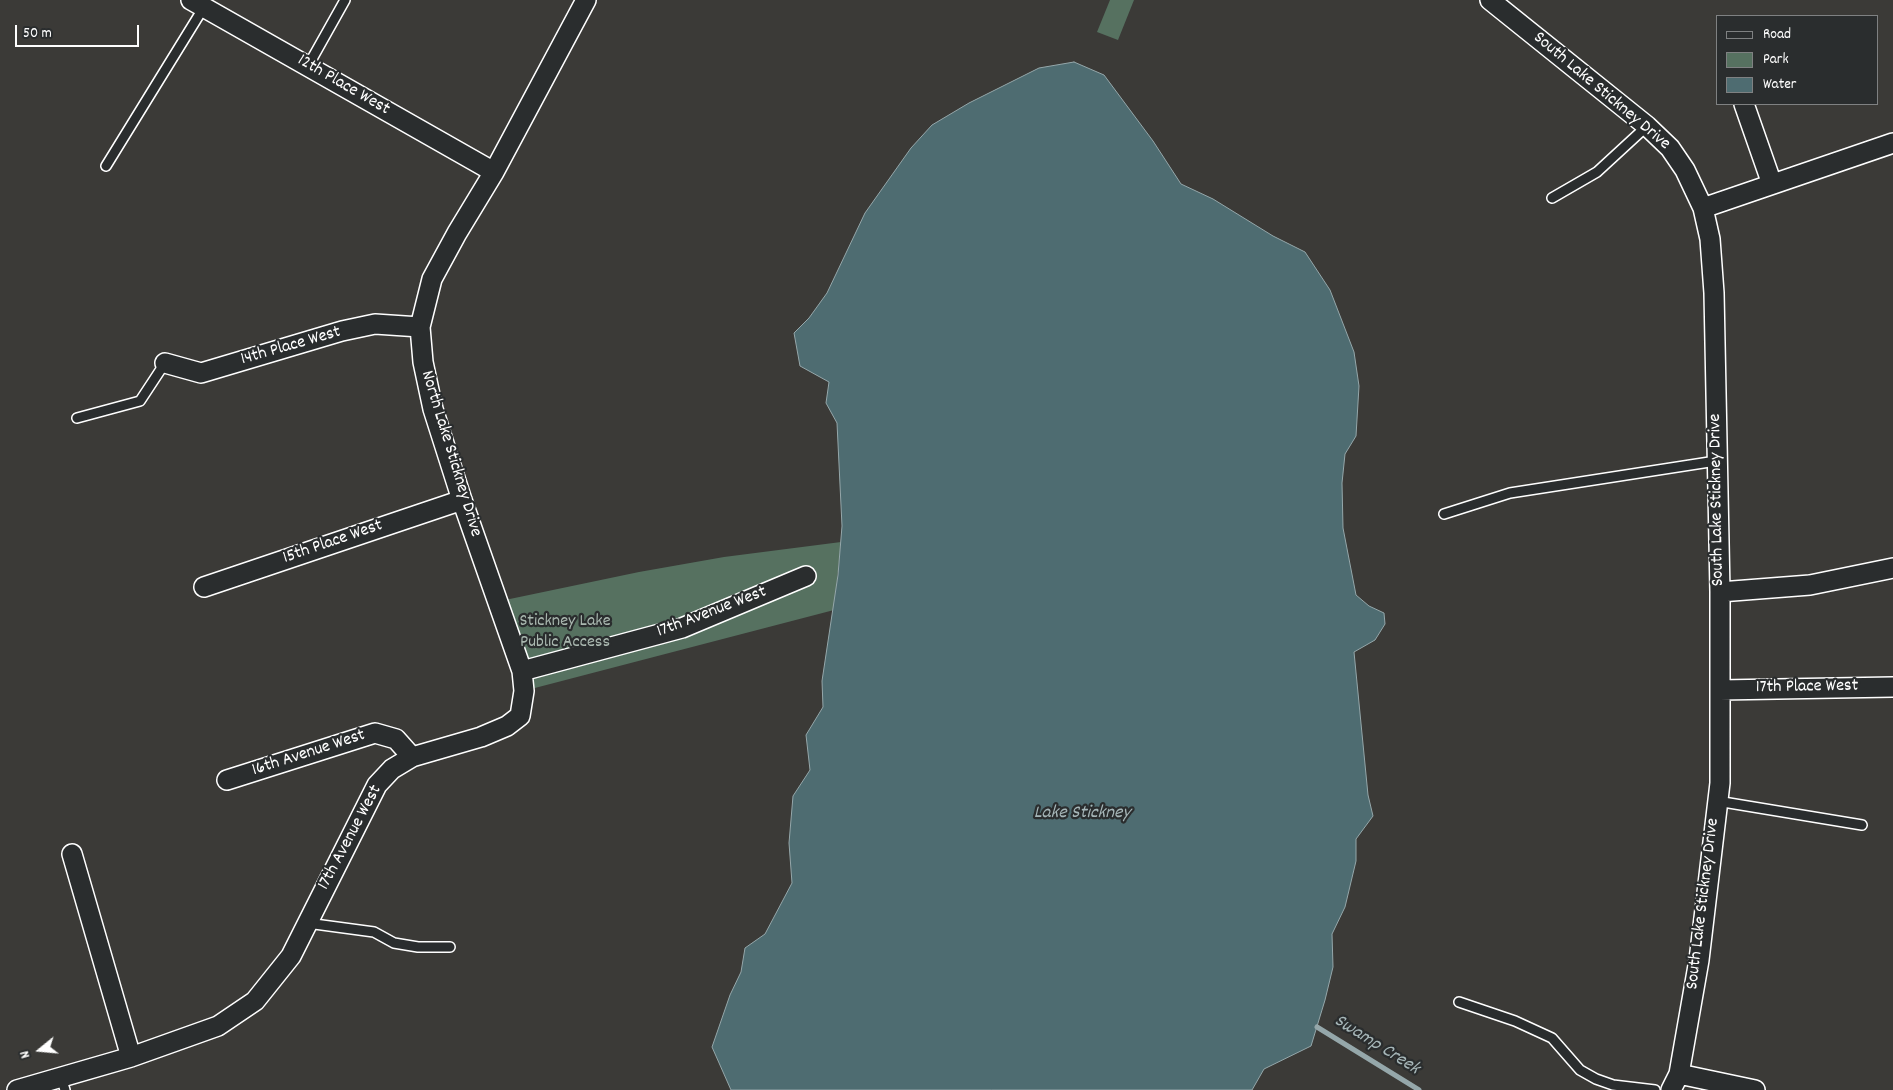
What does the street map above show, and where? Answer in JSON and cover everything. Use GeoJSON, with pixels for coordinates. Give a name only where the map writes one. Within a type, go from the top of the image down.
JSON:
{"type":"FeatureCollection","features":[{"type":"Feature","properties":{"kind":"street","name":"North Lake Stickney Drive"},"geometry":{"type":"LineString","coordinates":[[522,671],[462,500],[433,409],[423,362],[420,327],[432,279],[494,172],[586,0]]}},
{"type":"Feature","properties":{"kind":"street","name":"South Lake Stickney Drive"},"geometry":{"type":"LineString","coordinates":[[1490,0],[1648,126],[1670,148],[1685,170],[1702,208],[1710,239],[1714,293],[1720,592],[1720,783],[1699,960],[1675,1082]]}},
{"type":"Feature","properties":{"kind":"street","name":"12th Place West"},"geometry":{"type":"LineString","coordinates":[[198,4],[494,172]]}},
{"type":"Feature","properties":{"kind":"street"},"geometry":{"type":"LineString","coordinates":[[1744,105],[1772,184]]}},
{"type":"Feature","properties":{"kind":"street"},"geometry":{"type":"LineString","coordinates":[[1702,208],[1893,143]]}},
{"type":"Feature","properties":{"kind":"street","name":"14th Place West"},"geometry":{"type":"LineString","coordinates":[[165,363],[201,373],[342,331],[375,324],[420,327]]}},
{"type":"Feature","properties":{"kind":"street","name":"15th Place West"},"geometry":{"type":"LineString","coordinates":[[204,587],[462,500]]}},
{"type":"Feature","properties":{"kind":"street"},"geometry":{"type":"LineString","coordinates":[[1720,592],[1810,585],[1893,568]]}},
{"type":"Feature","properties":{"kind":"street","name":"17th Avenue West"},"geometry":{"type":"LineString","coordinates":[[17,1090],[63,1084],[131,1056],[218,1026],[255,1001],[291,956],[378,785],[392,769],[412,758],[481,737],[507,726],[520,716],[524,691],[522,671],[682,628],[806,576]]}},
{"type":"Feature","properties":{"kind":"street","name":"17th Place West"},"geometry":{"type":"LineString","coordinates":[[1720,690],[1893,687]]}},
{"type":"Feature","properties":{"kind":"street","name":"16th Avenue West"},"geometry":{"type":"LineString","coordinates":[[228,780],[375,733],[396,739],[412,758]]}},
{"type":"Feature","properties":{"kind":"street"},"geometry":{"type":"LineString","coordinates":[[72,854],[131,1056]]}},
{"type":"Feature","properties":{"kind":"street"},"geometry":{"type":"LineString","coordinates":[[1675,1082],[1755,1090]]}},
{"type":"Feature","properties":{"kind":"lane"},"geometry":{"type":"LineString","coordinates":[[308,66],[345,0]]}},
{"type":"Feature","properties":{"kind":"lane"},"geometry":{"type":"LineString","coordinates":[[106,166],[198,4]]}},
{"type":"Feature","properties":{"kind":"lane"},"geometry":{"type":"LineString","coordinates":[[1552,198],[1597,172],[1648,126]]}},
{"type":"Feature","properties":{"kind":"lane"},"geometry":{"type":"LineString","coordinates":[[77,418],[140,401],[165,363]]}},
{"type":"Feature","properties":{"kind":"lane"},"geometry":{"type":"LineString","coordinates":[[1444,514],[1510,492],[1716,461]]}},
{"type":"Feature","properties":{"kind":"lane"},"geometry":{"type":"LineString","coordinates":[[1718,801],[1862,825]]}},
{"type":"Feature","properties":{"kind":"lane"},"geometry":{"type":"LineString","coordinates":[[307,923],[374,932],[394,943],[418,947],[450,947]]}},
{"type":"Feature","properties":{"kind":"lane"},"geometry":{"type":"LineString","coordinates":[[1459,1002],[1515,1020],[1552,1038],[1580,1070],[1596,1080],[1613,1085],[1655,1090]]}},
{"type":"Feature","properties":{"kind":"green space"},"geometry":{"type":"Polygon","coordinates":[[[1110,0],[1134,0],[1118,40],[1097,32],[1110,0]]]}},
{"type":"Feature","properties":{"kind":"green space","name":"Stickney Lake Public Access"},"geometry":{"type":"Polygon","coordinates":[[[841,542],[834,610],[531,689],[505,600],[639,572],[724,557],[841,542]]]}},
{"type":"Feature","properties":{"kind":"water","name":"Lake Stickney"},"geometry":{"type":"Polygon","coordinates":[[[1074,62],[1104,75],[1153,141],[1181,184],[1213,199],[1273,236],[1305,252],[1330,290],[1354,352],[1359,386],[1356,436],[1345,454],[1342,483],[1343,528],[1356,595],[1369,606],[1384,613],[1385,624],[1375,640],[1354,652],[1368,795],[1373,816],[1356,839],[1356,861],[1345,907],[1332,934],[1333,967],[1311,1046],[1264,1069],[1252,1090],[731,1090],[712,1047],[730,995],[741,972],[745,948],[765,934],[792,883],[789,843],[793,796],[810,770],[806,735],[823,707],[822,681],[838,575],[842,526],[837,423],[826,403],[829,382],[800,366],[794,333],[809,318],[827,293],[865,213],[911,148],[932,125],[969,103],[1039,68],[1074,62]]]}},
{"type":"Feature","properties":{"kind":"waterway","name":"Swamp Creek"},"geometry":{"type":"LineString","coordinates":[[1317,1027],[1419,1090]]}}]}
